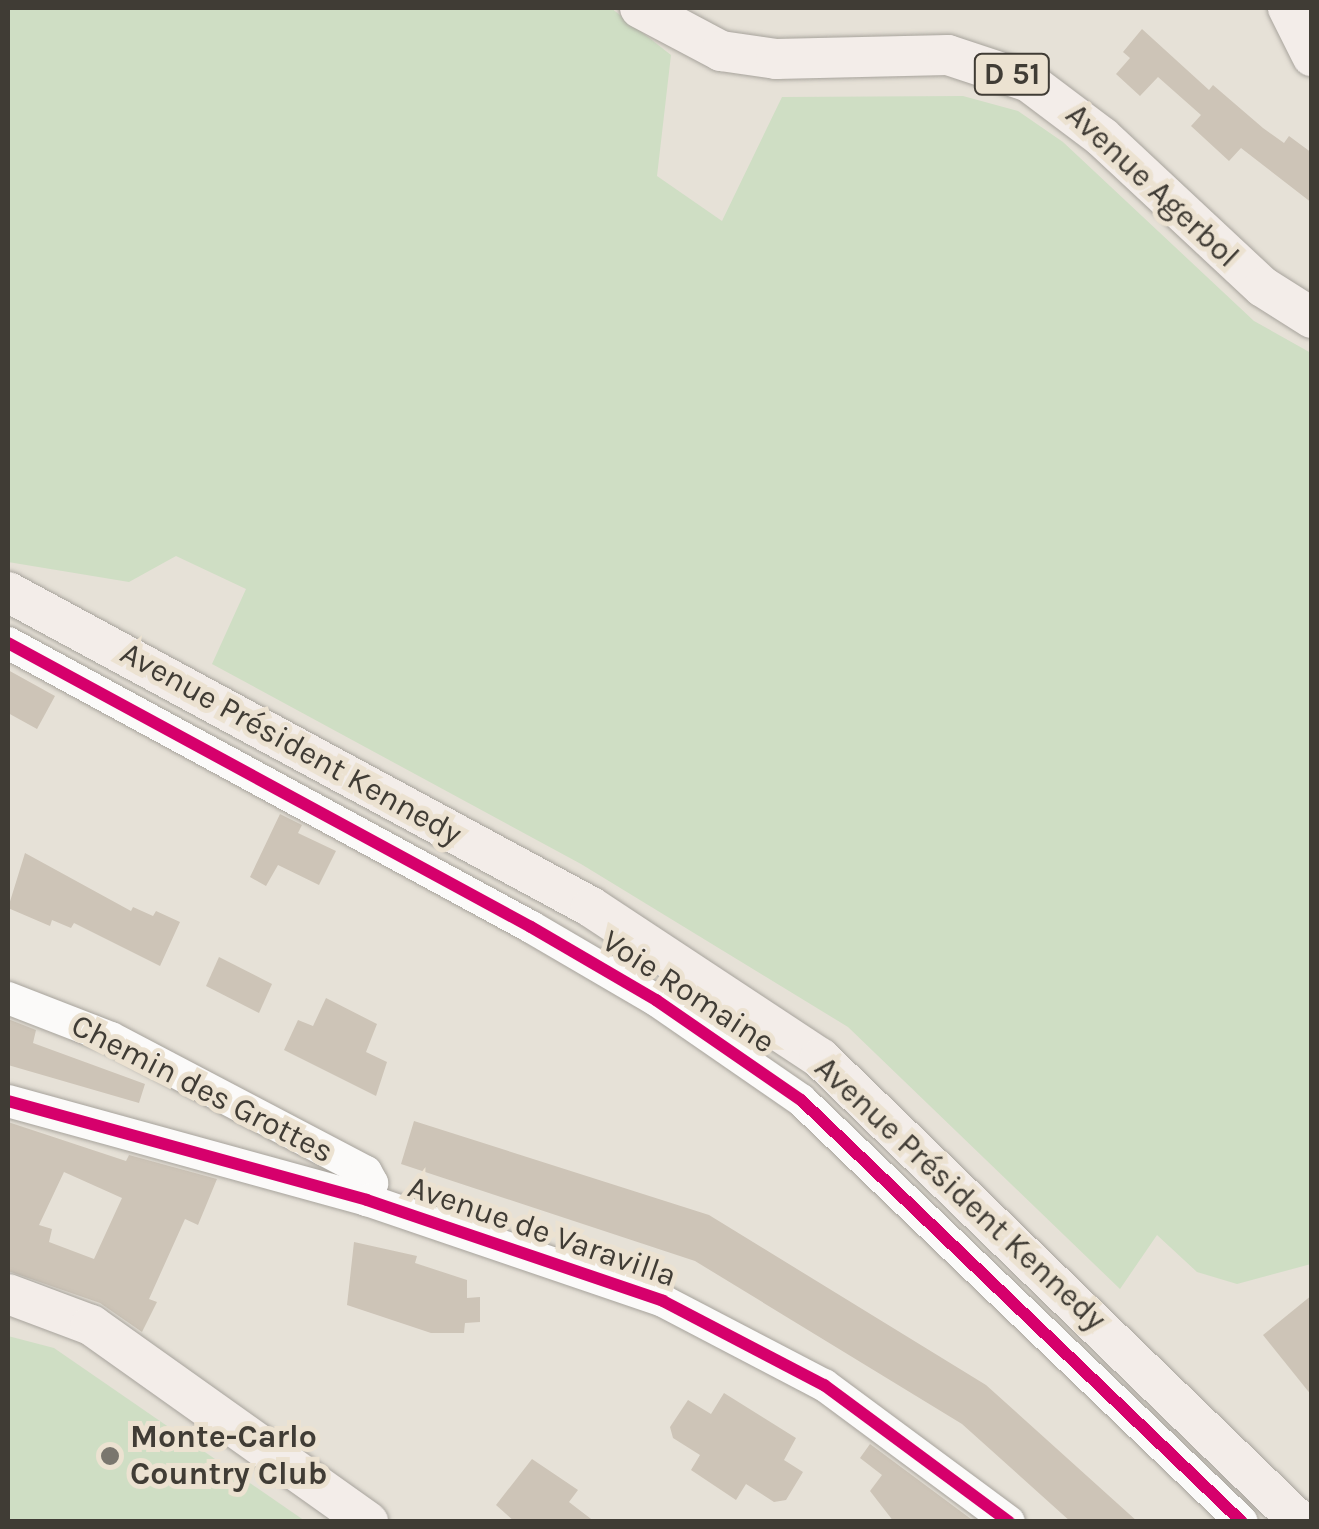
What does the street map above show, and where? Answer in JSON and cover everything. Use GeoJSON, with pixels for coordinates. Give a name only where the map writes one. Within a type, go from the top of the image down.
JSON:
{"type":"FeatureCollection","features":[{"type":"Feature","properties":{"kind":"main road","name":"Avenue Agerbol"},"geometry":{"type":"LineString","coordinates":[[640,8],[721,51],[776,58],[948,55],[1029,82],[1102,137],[1263,287],[1312,318]]}},
{"type":"Feature","properties":{"kind":"main road"},"geometry":{"type":"LineString","coordinates":[[1288,8],[1312,56]]}},
{"type":"Feature","properties":{"kind":"main road","name":"Avenue Président Kennedy"},"geometry":{"type":"LineString","coordinates":[[8,592],[591,907],[820,1058],[1300,1522]]}},
{"type":"Feature","properties":{"kind":"main road"},"geometry":{"type":"LineString","coordinates":[[8,1294],[60,1310],[105,1334],[368,1522]]}},
{"type":"Feature","properties":{"kind":"street","name":"Voie Romaine"},"geometry":{"type":"LineString","coordinates":[[8,643],[531,927],[656,1000],[788,1090],[937,1225],[1242,1522]]}},
{"type":"Feature","properties":{"kind":"street","name":"Chemin des Grottes"},"geometry":{"type":"LineString","coordinates":[[8,998],[112,1038],[366,1172],[372,1184],[367,1200]]}},
{"type":"Feature","properties":{"kind":"street","name":"Avenue de Varavilla"},"geometry":{"type":"LineString","coordinates":[[8,1101],[367,1200],[663,1300],[824,1385],[1009,1522]]}},
{"type":"Feature","properties":{"kind":"green space"},"geometry":{"type":"Polygon","coordinates":[[[8,8],[611,8],[671,55],[657,176],[722,221],[782,97],[963,96],[1018,111],[1063,142],[1254,321],[1311,353],[1311,1264],[1237,1284],[1197,1272],[1157,1235],[1120,1289],[848,1027],[581,864],[212,664],[246,589],[176,556],[129,582],[8,562],[8,8]]]}},
{"type":"Feature","properties":{"kind":"green space","name":"Monte-Carlo Country Club"},"geometry":{"type":"Polygon","coordinates":[[[8,1336],[54,1348],[305,1521],[8,1521],[8,1336]]]}},
{"type":"Feature","properties":{"kind":"building"},"geometry":{"type":"Polygon","coordinates":[[[1142,29],[1209,90],[1213,85],[1284,143],[1289,136],[1312,153],[1312,203],[1241,148],[1229,161],[1191,126],[1201,115],[1158,77],[1140,96],[1116,74],[1130,58],[1123,52],[1142,29]]]}},
{"type":"Feature","properties":{"kind":"building"},"geometry":{"type":"Polygon","coordinates":[[[8,670],[55,696],[37,729],[8,713],[8,670]]]}},
{"type":"Feature","properties":{"kind":"building"},"geometry":{"type":"Polygon","coordinates":[[[280,814],[302,825],[298,833],[336,851],[319,885],[278,865],[266,886],[250,877],[280,814]]]}},
{"type":"Feature","properties":{"kind":"building"},"geometry":{"type":"Polygon","coordinates":[[[25,853],[131,911],[133,907],[153,916],[156,911],[180,922],[160,966],[74,923],[71,928],[52,920],[50,926],[8,908],[25,853]]]}},
{"type":"Feature","properties":{"kind":"building"},"geometry":{"type":"Polygon","coordinates":[[[219,957],[272,984],[259,1013],[206,986],[219,957]]]}},
{"type":"Feature","properties":{"kind":"building"},"geometry":{"type":"Polygon","coordinates":[[[326,998],[377,1024],[366,1052],[387,1062],[376,1096],[284,1050],[298,1020],[313,1026],[326,998]]]}},
{"type":"Feature","properties":{"kind":"building"},"geometry":{"type":"Polygon","coordinates":[[[8,1019],[36,1030],[33,1043],[145,1084],[139,1103],[8,1065],[8,1019]]]}},
{"type":"Feature","properties":{"kind":"building"},"geometry":{"type":"Polygon","coordinates":[[[414,1121],[709,1215],[986,1385],[1138,1522],[1071,1522],[962,1424],[695,1261],[401,1164],[414,1121]]]}},
{"type":"Feature","properties":{"kind":"building"},"geometry":{"type":"Polygon","coordinates":[[[8,1122],[126,1161],[129,1155],[217,1179],[198,1225],[185,1219],[149,1299],[157,1302],[142,1332],[100,1303],[8,1271],[8,1122]],[[64,1172],[39,1225],[52,1229],[49,1242],[94,1259],[122,1198],[64,1172]]]}},
{"type":"Feature","properties":{"kind":"building"},"geometry":{"type":"Polygon","coordinates":[[[354,1242],[417,1256],[415,1263],[467,1280],[467,1298],[480,1297],[480,1322],[465,1323],[464,1333],[431,1333],[347,1305],[354,1242]]]}},
{"type":"Feature","properties":{"kind":"building"},"geometry":{"type":"Polygon","coordinates":[[[1312,1295],[1312,1396],[1263,1335],[1312,1295]]]}},
{"type":"Feature","properties":{"kind":"building"},"geometry":{"type":"Polygon","coordinates":[[[724,1393],[796,1438],[784,1460],[803,1472],[786,1500],[774,1502],[746,1484],[736,1500],[691,1470],[700,1455],[673,1438],[670,1427],[688,1400],[711,1414],[724,1393]]]}},
{"type":"Feature","properties":{"kind":"building"},"geometry":{"type":"Polygon","coordinates":[[[870,1444],[975,1522],[894,1522],[870,1491],[882,1475],[860,1458],[870,1444]]]}},
{"type":"Feature","properties":{"kind":"building"},"geometry":{"type":"Polygon","coordinates":[[[532,1459],[578,1490],[569,1502],[595,1522],[515,1522],[496,1505],[532,1459]]]}},
{"type":"Feature","properties":{"kind":"cycle path"},"geometry":{"type":"LineString","coordinates":[[8,643],[531,927],[656,1000],[801,1100],[1242,1522]]}},
{"type":"Feature","properties":{"kind":"cycle path"},"geometry":{"type":"LineString","coordinates":[[8,1101],[367,1200],[663,1301],[824,1385],[1009,1522]]}},
{"type":"Feature","properties":{"kind":"place","name":"Monte-Carlo Country Club"},"geometry":{"type":"Point","coordinates":[110,1456]}}]}
